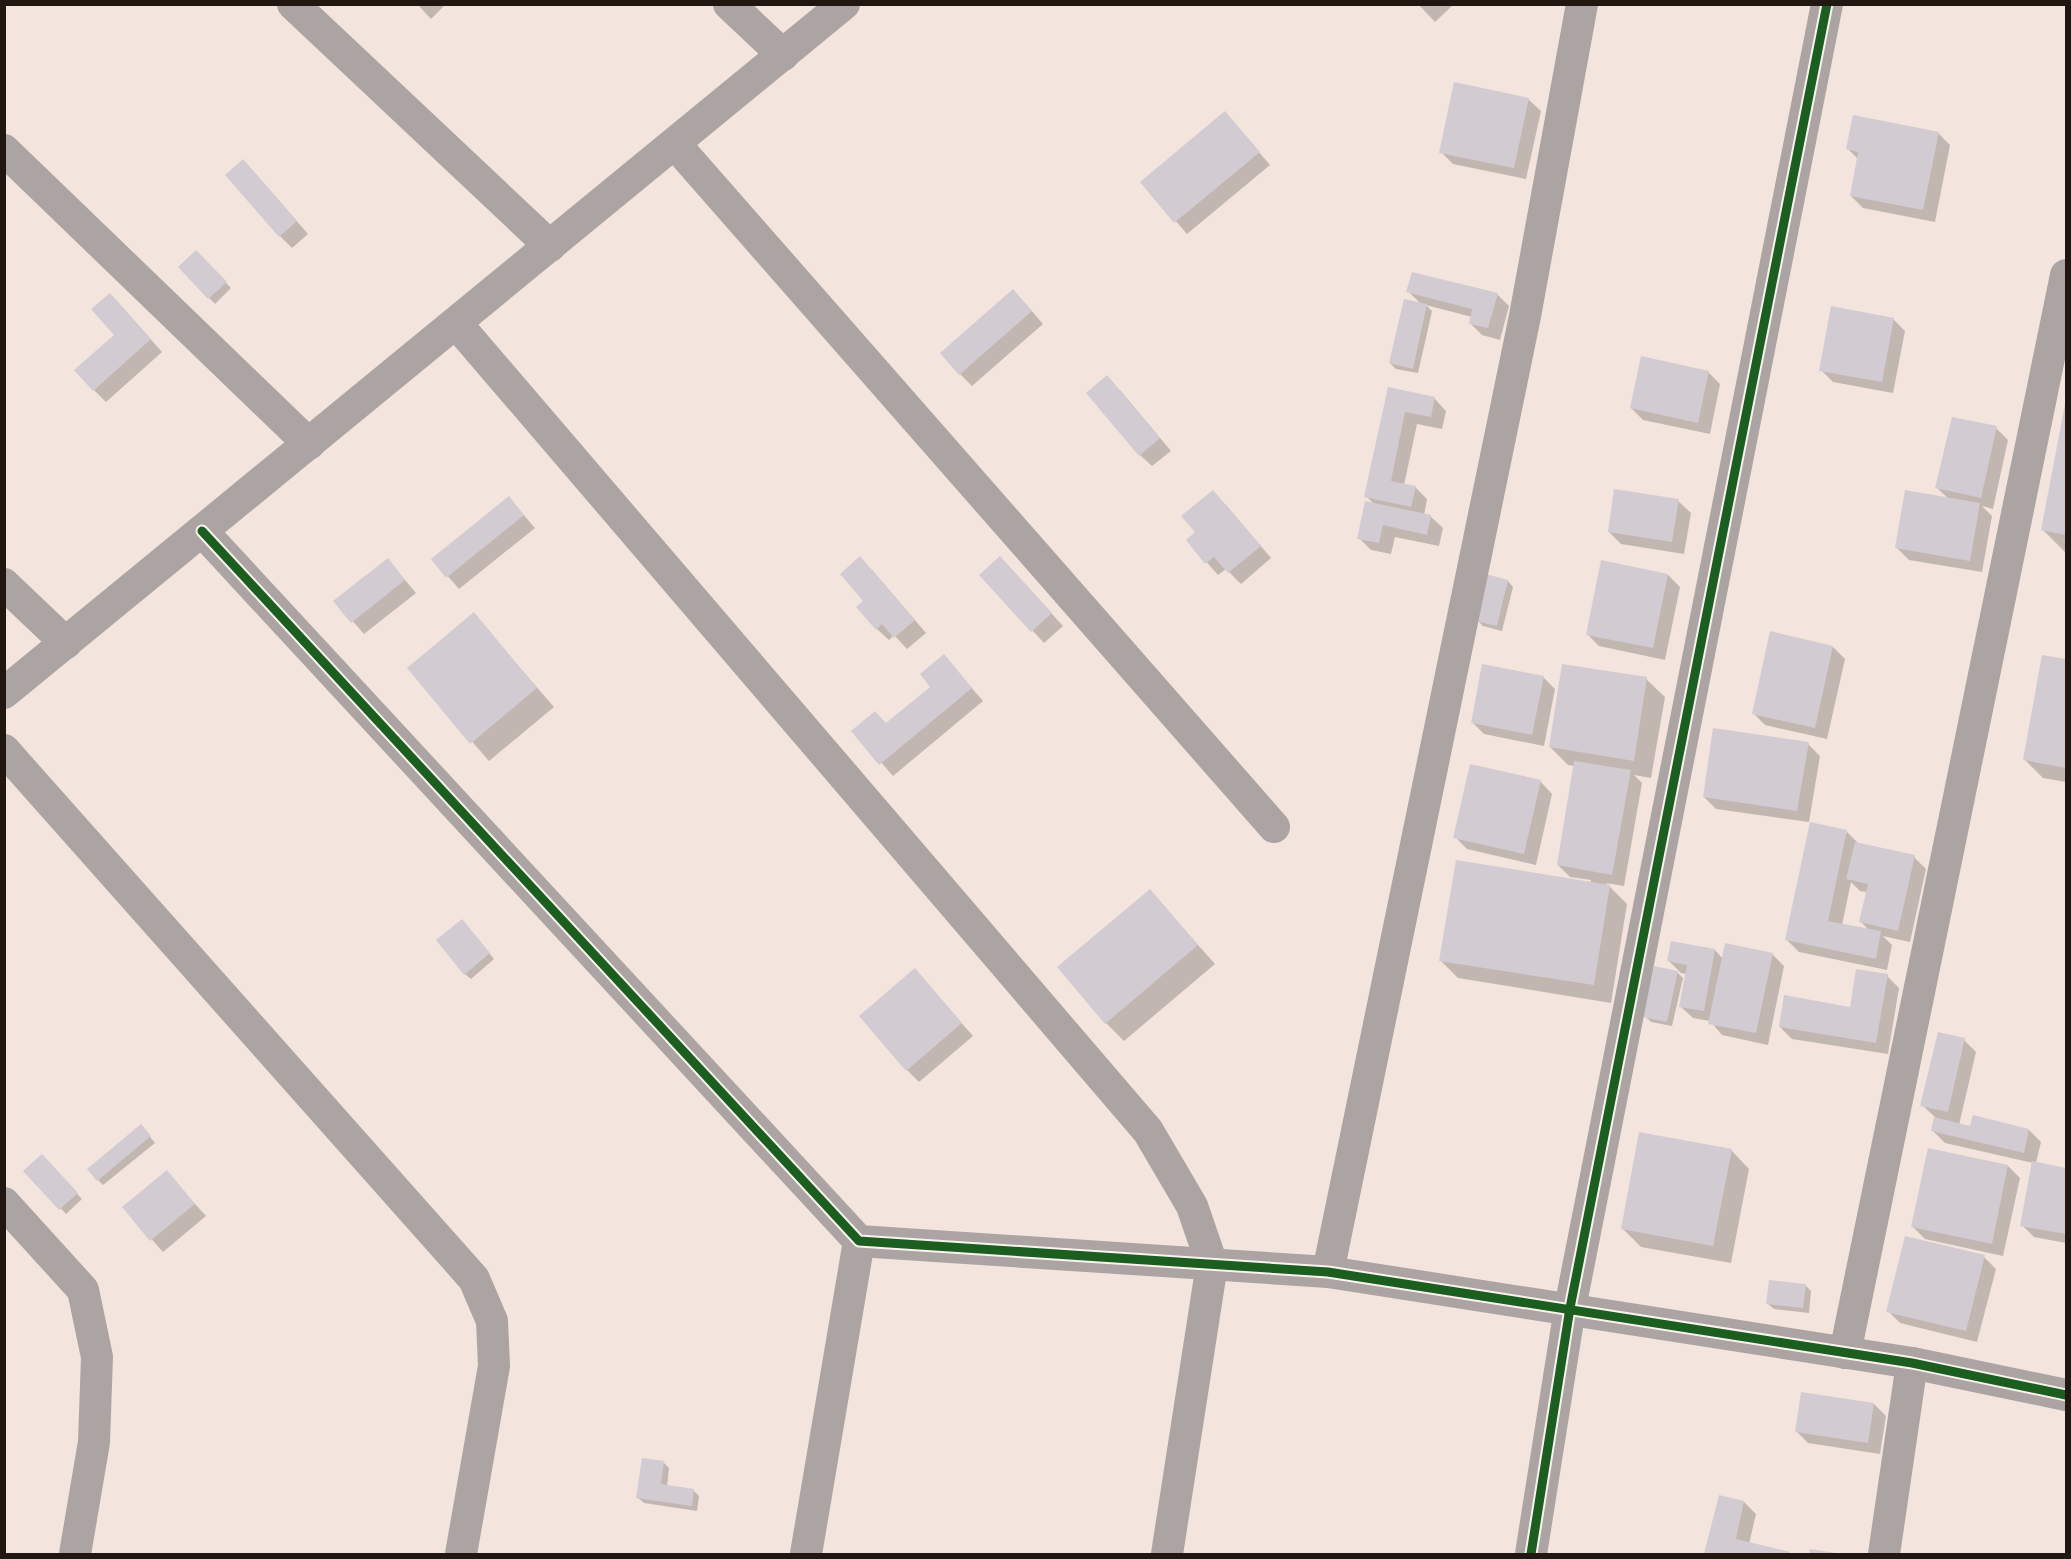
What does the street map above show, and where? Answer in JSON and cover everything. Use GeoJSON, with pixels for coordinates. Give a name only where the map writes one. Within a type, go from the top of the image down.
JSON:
{"type":"FeatureCollection","features":[{"type":"Feature","properties":{"kind":"street"},"geometry":{"type":"LineString","coordinates":[[293,4],[550,246]]}},
{"type":"Feature","properties":{"kind":"street"},"geometry":{"type":"LineString","coordinates":[[729,4],[783,55]]}},
{"type":"Feature","properties":{"kind":"street"},"geometry":{"type":"LineString","coordinates":[[4,693],[844,4]]}},
{"type":"Feature","properties":{"kind":"street"},"geometry":{"type":"LineString","coordinates":[[1328,1272],[1525,316],[1582,4]]}},
{"type":"Feature","properties":{"kind":"street"},"geometry":{"type":"LineString","coordinates":[[1531,1554],[1570,1308],[1827,4]]}},
{"type":"Feature","properties":{"kind":"street"},"geometry":{"type":"LineString","coordinates":[[675,144],[1274,827]]}},
{"type":"Feature","properties":{"kind":"street"},"geometry":{"type":"LineString","coordinates":[[4,150],[309,444]]}},
{"type":"Feature","properties":{"kind":"street"},"geometry":{"type":"LineString","coordinates":[[1845,1353],[2067,275]]}},
{"type":"Feature","properties":{"kind":"street"},"geometry":{"type":"LineString","coordinates":[[456,323],[1148,1131],[1192,1206],[1212,1264],[1167,1554]]}},
{"type":"Feature","properties":{"kind":"street"},"geometry":{"type":"LineString","coordinates":[[202,531],[860,1241],[1328,1272],[1912,1363],[2067,1395]]}},
{"type":"Feature","properties":{"kind":"street"},"geometry":{"type":"LineString","coordinates":[[4,584],[66,643]]}},
{"type":"Feature","properties":{"kind":"street"},"geometry":{"type":"LineString","coordinates":[[4,750],[474,1279],[492,1321],[494,1366],[461,1554]]}},
{"type":"Feature","properties":{"kind":"street"},"geometry":{"type":"LineString","coordinates":[[4,1203],[83,1290],[97,1357],[94,1442],[75,1554]]}},
{"type":"Feature","properties":{"kind":"street"},"geometry":{"type":"LineString","coordinates":[[806,1554],[860,1241]]}},
{"type":"Feature","properties":{"kind":"street"},"geometry":{"type":"LineString","coordinates":[[1884,1554],[1912,1363]]}},
{"type":"Feature","properties":{"kind":"building"},"geometry":{"type":"Polygon","coordinates":[[[1454,82],[1529,98],[1514,168],[1439,153],[1454,82]]]}},
{"type":"Feature","properties":{"kind":"building"},"geometry":{"type":"Polygon","coordinates":[[[1225,111],[1260,152],[1174,223],[1140,182],[1225,111]]]}},
{"type":"Feature","properties":{"kind":"building"},"geometry":{"type":"Polygon","coordinates":[[[1853,115],[1939,132],[1923,210],[1850,196],[1858,152],[1846,149],[1853,115]]]}},
{"type":"Feature","properties":{"kind":"building"},"geometry":{"type":"Polygon","coordinates":[[[243,159],[297,221],[279,237],[225,175],[243,159]]]}},
{"type":"Feature","properties":{"kind":"building"},"geometry":{"type":"Polygon","coordinates":[[[196,250],[227,282],[208,299],[178,267],[196,250]]]}},
{"type":"Feature","properties":{"kind":"building"},"geometry":{"type":"Polygon","coordinates":[[[1412,272],[1498,293],[1488,328],[1469,324],[1472,309],[1406,292],[1412,272]]]}},
{"type":"Feature","properties":{"kind":"building"},"geometry":{"type":"Polygon","coordinates":[[[1013,289],[1032,311],[959,375],[940,353],[1013,289]]]}},
{"type":"Feature","properties":{"kind":"building"},"geometry":{"type":"Polygon","coordinates":[[[110,293],[151,339],[93,391],[74,370],[114,335],[91,309],[110,293]]]}},
{"type":"Feature","properties":{"kind":"building"},"geometry":{"type":"Polygon","coordinates":[[[1404,299],[1427,304],[1413,369],[1389,363],[1404,299]]]}},
{"type":"Feature","properties":{"kind":"building"},"geometry":{"type":"Polygon","coordinates":[[[1831,306],[1894,318],[1882,382],[1819,371],[1831,306]]]}},
{"type":"Feature","properties":{"kind":"building"},"geometry":{"type":"Polygon","coordinates":[[[1641,356],[1709,371],[1698,423],[1630,408],[1641,356]]]}},
{"type":"Feature","properties":{"kind":"building"},"geometry":{"type":"Polygon","coordinates":[[[1107,375],[1160,438],[1139,456],[1086,393],[1107,375]]]}},
{"type":"Feature","properties":{"kind":"building"},"geometry":{"type":"Polygon","coordinates":[[[1388,387],[1435,397],[1431,417],[1405,412],[1391,481],[1416,486],[1411,507],[1364,497],[1388,387]]]}},
{"type":"Feature","properties":{"kind":"building"},"geometry":{"type":"Polygon","coordinates":[[[2066,404],[2066,535],[2041,530],[2066,404]]]}},
{"type":"Feature","properties":{"kind":"building"},"geometry":{"type":"Polygon","coordinates":[[[1952,417],[1997,426],[1981,498],[1935,488],[1952,417]]]}},
{"type":"Feature","properties":{"kind":"building"},"geometry":{"type":"Polygon","coordinates":[[[1614,489],[1679,499],[1672,542],[1608,532],[1614,489]]]}},
{"type":"Feature","properties":{"kind":"building"},"geometry":{"type":"Polygon","coordinates":[[[1213,490],[1261,546],[1228,573],[1214,557],[1205,564],[1186,540],[1195,532],[1181,516],[1213,490]]]}},
{"type":"Feature","properties":{"kind":"building"},"geometry":{"type":"Polygon","coordinates":[[[1905,490],[1980,503],[1970,561],[1895,548],[1905,490]]]}},
{"type":"Feature","properties":{"kind":"building"},"geometry":{"type":"Polygon","coordinates":[[[509,496],[524,515],[446,578],[431,559],[509,496]]]}},
{"type":"Feature","properties":{"kind":"building"},"geometry":{"type":"Polygon","coordinates":[[[1365,501],[1431,515],[1427,535],[1383,525],[1379,543],[1357,539],[1365,501]]]}},
{"type":"Feature","properties":{"kind":"building"},"geometry":{"type":"Polygon","coordinates":[[[860,556],[915,620],[894,638],[882,624],[876,630],[856,607],[863,601],[840,574],[860,556]]]}},
{"type":"Feature","properties":{"kind":"building"},"geometry":{"type":"Polygon","coordinates":[[[1000,556],[1052,613],[1031,632],[979,575],[1000,556]]]}},
{"type":"Feature","properties":{"kind":"building"},"geometry":{"type":"Polygon","coordinates":[[[388,558],[405,580],[351,623],[333,601],[388,558]]]}},
{"type":"Feature","properties":{"kind":"building"},"geometry":{"type":"Polygon","coordinates":[[[1601,560],[1668,574],[1653,648],[1586,635],[1601,560]]]}},
{"type":"Feature","properties":{"kind":"building"},"geometry":{"type":"Polygon","coordinates":[[[1486,574],[1508,580],[1497,626],[1475,621],[1486,574]]]}},
{"type":"Feature","properties":{"kind":"building"},"geometry":{"type":"Polygon","coordinates":[[[474,612],[537,688],[470,744],[407,668],[474,612]]]}},
{"type":"Feature","properties":{"kind":"building"},"geometry":{"type":"Polygon","coordinates":[[[1770,631],[1833,646],[1815,728],[1752,714],[1770,631]]]}},
{"type":"Feature","properties":{"kind":"building"},"geometry":{"type":"Polygon","coordinates":[[[944,654],[972,688],[879,765],[851,731],[875,711],[886,723],[930,687],[920,674],[944,654]]]}},
{"type":"Feature","properties":{"kind":"building"},"geometry":{"type":"Polygon","coordinates":[[[2042,655],[2066,659],[2066,768],[2023,760],[2042,655]]]}},
{"type":"Feature","properties":{"kind":"building"},"geometry":{"type":"Polygon","coordinates":[[[1482,664],[1544,676],[1532,735],[1471,723],[1482,664]]]}},
{"type":"Feature","properties":{"kind":"building"},"geometry":{"type":"Polygon","coordinates":[[[1562,664],[1647,677],[1634,761],[1549,747],[1562,664]]]}},
{"type":"Feature","properties":{"kind":"building"},"geometry":{"type":"Polygon","coordinates":[[[1713,728],[1809,742],[1797,811],[1703,797],[1713,728]]]}},
{"type":"Feature","properties":{"kind":"building"},"geometry":{"type":"Polygon","coordinates":[[[1574,761],[1631,770],[1612,875],[1557,865],[1574,761]]]}},
{"type":"Feature","properties":{"kind":"building"},"geometry":{"type":"Polygon","coordinates":[[[1470,764],[1541,780],[1524,854],[1453,838],[1470,764]]]}},
{"type":"Feature","properties":{"kind":"building"},"geometry":{"type":"Polygon","coordinates":[[[1810,822],[1847,830],[1828,921],[1881,931],[1876,959],[1785,940],[1810,822]]]}},
{"type":"Feature","properties":{"kind":"building"},"geometry":{"type":"Polygon","coordinates":[[[1855,842],[1915,855],[1898,931],[1859,922],[1868,884],[1846,879],[1855,842]]]}},
{"type":"Feature","properties":{"kind":"building"},"geometry":{"type":"Polygon","coordinates":[[[1456,860],[1610,885],[1594,985],[1439,961],[1456,860]]]}},
{"type":"Feature","properties":{"kind":"building"},"geometry":{"type":"Polygon","coordinates":[[[1150,889],[1198,945],[1105,1024],[1057,967],[1150,889]]]}},
{"type":"Feature","properties":{"kind":"building"},"geometry":{"type":"Polygon","coordinates":[[[462,919],[490,953],[464,975],[436,940],[462,919]]]}},
{"type":"Feature","properties":{"kind":"building"},"geometry":{"type":"Polygon","coordinates":[[[1671,941],[1715,949],[1704,1011],[1679,1007],[1687,965],[1667,961],[1671,941]]]}},
{"type":"Feature","properties":{"kind":"building"},"geometry":{"type":"Polygon","coordinates":[[[1725,943],[1773,953],[1756,1033],[1708,1024],[1725,943]]]}},
{"type":"Feature","properties":{"kind":"building"},"geometry":{"type":"Polygon","coordinates":[[[1654,966],[1678,971],[1667,1022],[1643,1017],[1654,966]]]}},
{"type":"Feature","properties":{"kind":"building"},"geometry":{"type":"Polygon","coordinates":[[[915,968],[962,1023],[906,1071],[859,1016],[915,968]]]}},
{"type":"Feature","properties":{"kind":"building"},"geometry":{"type":"Polygon","coordinates":[[[1856,969],[1888,974],[1876,1043],[1779,1027],[1784,995],[1850,1007],[1856,969]]]}},
{"type":"Feature","properties":{"kind":"building"},"geometry":{"type":"Polygon","coordinates":[[[1938,1032],[1965,1038],[1948,1112],[1920,1106],[1938,1032]]]}},
{"type":"Feature","properties":{"kind":"building"},"geometry":{"type":"Polygon","coordinates":[[[1973,1115],[2029,1129],[2024,1153],[1931,1131],[1934,1117],[1970,1126],[1973,1115]]]}},
{"type":"Feature","properties":{"kind":"building"},"geometry":{"type":"Polygon","coordinates":[[[141,1124],[151,1136],[97,1181],[87,1169],[141,1124]]]}},
{"type":"Feature","properties":{"kind":"building"},"geometry":{"type":"Polygon","coordinates":[[[1639,1132],[1732,1149],[1713,1246],[1621,1229],[1639,1132]]]}},
{"type":"Feature","properties":{"kind":"building"},"geometry":{"type":"Polygon","coordinates":[[[1928,1148],[2008,1165],[1992,1244],[1911,1227],[1928,1148]]]}},
{"type":"Feature","properties":{"kind":"building"},"geometry":{"type":"Polygon","coordinates":[[[42,1154],[78,1193],[59,1210],[23,1171],[42,1154]]]}},
{"type":"Feature","properties":{"kind":"building"},"geometry":{"type":"Polygon","coordinates":[[[2032,1161],[2066,1168],[2066,1234],[2020,1226],[2032,1161]]]}},
{"type":"Feature","properties":{"kind":"building"},"geometry":{"type":"Polygon","coordinates":[[[167,1170],[195,1204],[150,1241],[122,1207],[167,1170]]]}},
{"type":"Feature","properties":{"kind":"building"},"geometry":{"type":"Polygon","coordinates":[[[1905,1236],[1985,1255],[1966,1331],[1886,1312],[1905,1236]]]}},
{"type":"Feature","properties":{"kind":"building"},"geometry":{"type":"Polygon","coordinates":[[[1769,1280],[1806,1284],[1803,1308],[1766,1304],[1769,1280]]]}},
{"type":"Feature","properties":{"kind":"building"},"geometry":{"type":"Polygon","coordinates":[[[1801,1392],[1874,1403],[1868,1443],[1795,1432],[1801,1392]]]}},
{"type":"Feature","properties":{"kind":"building"},"geometry":{"type":"Polygon","coordinates":[[[642,1458],[664,1461],[661,1484],[694,1489],[692,1506],[636,1498],[642,1458]]]}},
{"type":"Feature","properties":{"kind":"building"},"geometry":{"type":"Polygon","coordinates":[[[1719,1495],[1744,1501],[1736,1539],[1790,1552],[1789,1554],[1704,1554],[1719,1495]]]}},
{"type":"Feature","properties":{"kind":"building"},"geometry":{"type":"Polygon","coordinates":[[[1810,1549],[1836,1553],[1836,1554],[1809,1554],[1810,1549]]]}},
{"type":"Feature","properties":{"kind":"cycle path"},"geometry":{"type":"LineString","coordinates":[[1531,1554],[1570,1308],[1827,4]]}},
{"type":"Feature","properties":{"kind":"cycle path"},"geometry":{"type":"LineString","coordinates":[[202,531],[859,1241],[1328,1272],[1912,1363],[2066,1395]]}}]}
